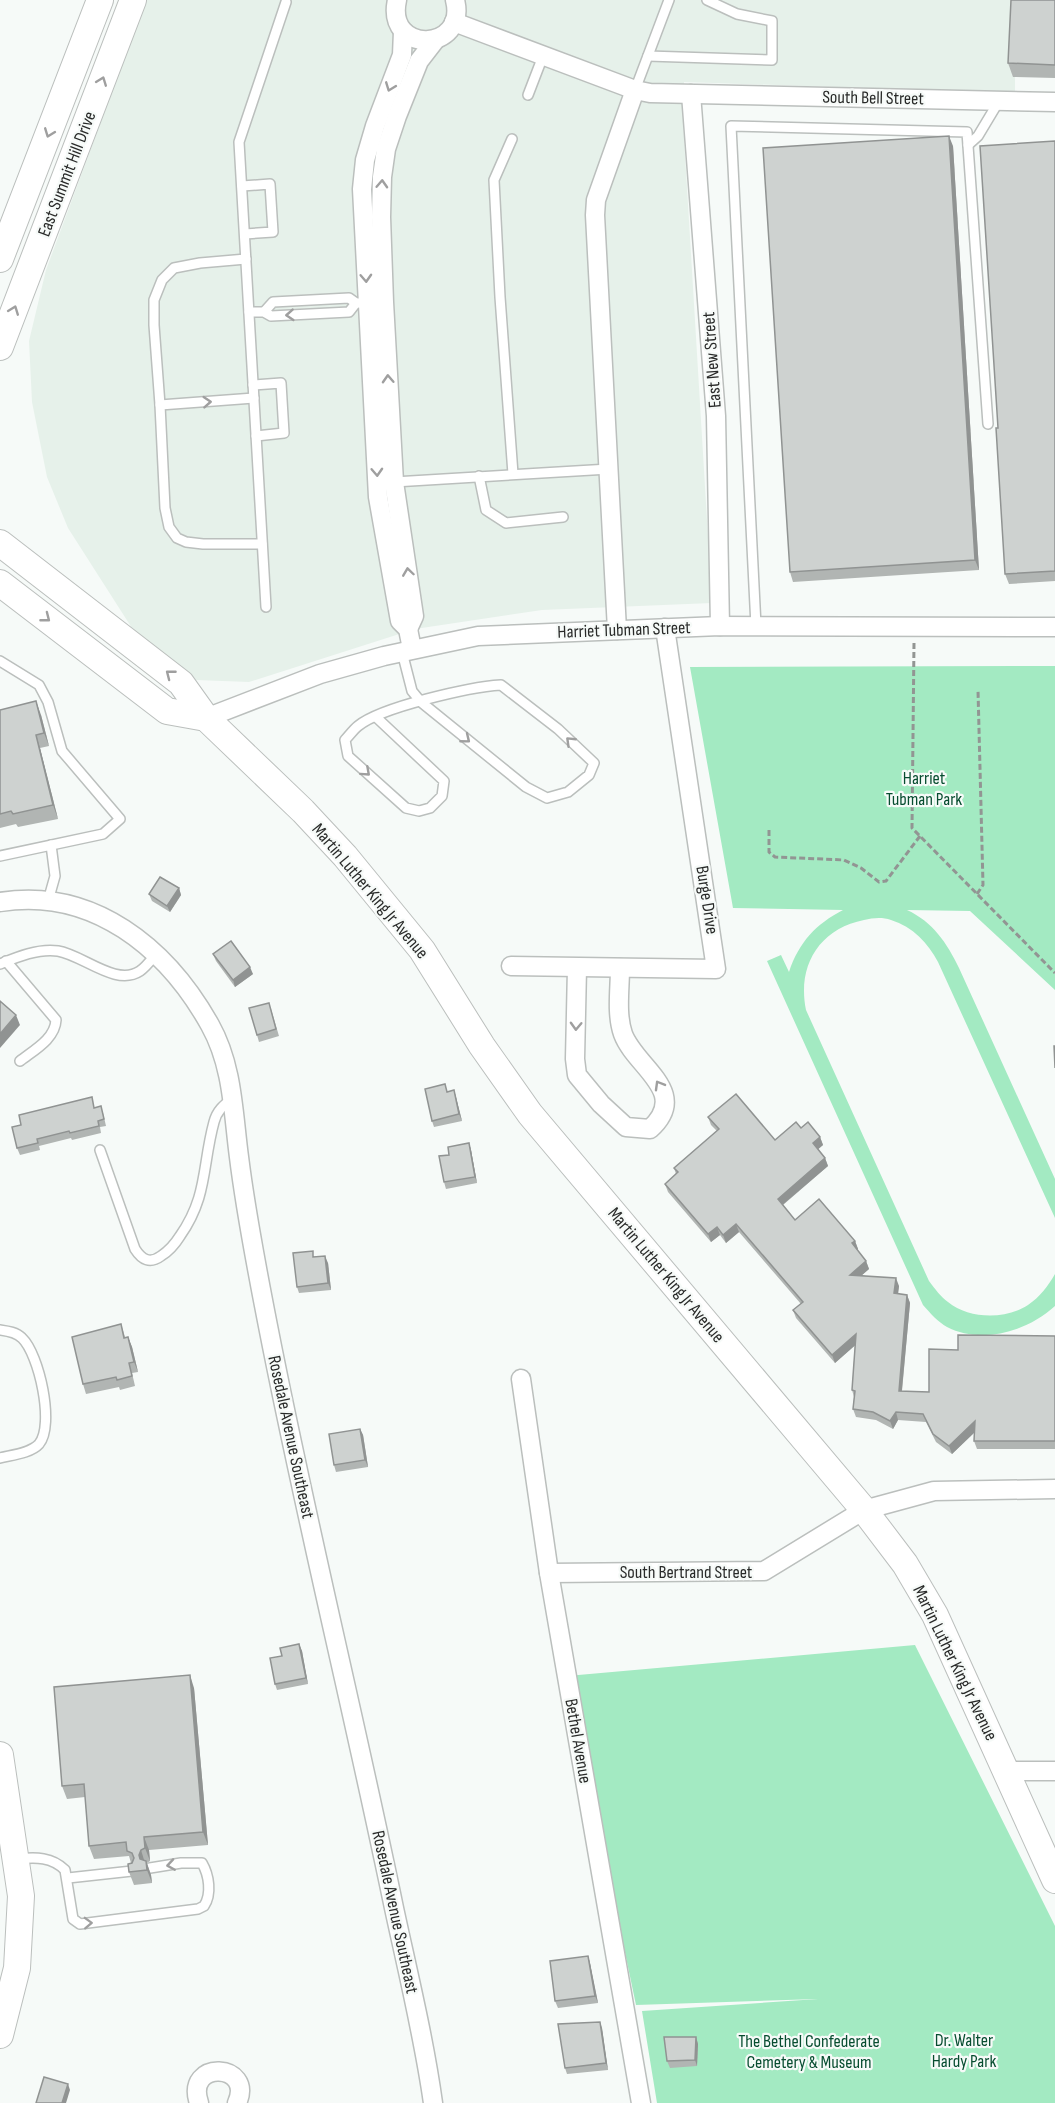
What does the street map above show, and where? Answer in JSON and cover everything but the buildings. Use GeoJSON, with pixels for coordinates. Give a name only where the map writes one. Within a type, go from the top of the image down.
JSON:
{"type":"FeatureCollection","features":[{"type":"Feature","properties":{"kind":"main road","name":"East Summit Hill Drive"},"geometry":{"type":"LineString","coordinates":[[0,260],[100,0]]}},
{"type":"Feature","properties":{"kind":"main road","name":"East Summit Hill Drive"},"geometry":{"type":"LineString","coordinates":[[0,347],[133,0]]}},
{"type":"Feature","properties":{"kind":"main road","name":"Martin Luther King Jr Avenue"},"geometry":{"type":"LineString","coordinates":[[0,543],[181,683],[206,718],[303,811],[378,895],[422,950],[482,1046],[530,1114],[864,1510],[905,1563],[936,1615],[1055,1880]]}},
{"type":"Feature","properties":{"kind":"main road"},"geometry":{"type":"LineString","coordinates":[[0,583],[167,711],[206,718]]}},
{"type":"Feature","properties":{"kind":"main road"},"geometry":{"type":"LineString","coordinates":[[0,1755],[21,1896],[17,1968],[0,2035]]}},
{"type":"Feature","properties":{"kind":"street"},"geometry":{"type":"LineString","coordinates":[[398,0],[396,12],[403,31],[411,38],[422,41],[436,39]]}},
{"type":"Feature","properties":{"kind":"street"},"geometry":{"type":"LineString","coordinates":[[407,650],[408,629],[414,616],[369,303],[381,218],[382,177],[386,149],[419,61],[436,39],[450,30],[454,22],[457,11],[455,0]]}},
{"type":"Feature","properties":{"kind":"street","name":"South Bell Street"},"geometry":{"type":"LineString","coordinates":[[454,22],[635,90],[650,93],[1055,102]]}},
{"type":"Feature","properties":{"kind":"street"},"geometry":{"type":"LineString","coordinates":[[403,31],[402,55],[375,126],[365,160],[362,189],[378,497],[400,621],[408,629]]}},
{"type":"Feature","properties":{"kind":"street"},"geometry":{"type":"LineString","coordinates":[[617,630],[595,215],[596,200],[635,90]]}},
{"type":"Feature","properties":{"kind":"street","name":"East New Street"},"geometry":{"type":"LineString","coordinates":[[691,94],[716,416],[720,626]]}},
{"type":"Feature","properties":{"kind":"street","name":"Harriet Tubman Street"},"geometry":{"type":"LineString","coordinates":[[206,718],[320,674],[407,650],[478,636],[720,626],[1055,627]]}},
{"type":"Feature","properties":{"kind":"street","name":"Burge Drive"},"geometry":{"type":"LineString","coordinates":[[511,966],[716,969],[665,628]]}},
{"type":"Feature","properties":{"kind":"street","name":"Rosedale Avenue Southeast"},"geometry":{"type":"LineString","coordinates":[[0,902],[48,901],[97,913],[133,934],[156,954],[191,994],[212,1028],[226,1065],[233,1098],[239,1158],[268,1326],[387,1873],[433,2103]]}},
{"type":"Feature","properties":{"kind":"street"},"geometry":{"type":"LineString","coordinates":[[577,968],[575,1059],[577,1075],[601,1104],[626,1127],[650,1129],[662,1117],[665,1104],[663,1090],[624,1036],[620,1020],[620,968]]}},
{"type":"Feature","properties":{"kind":"street","name":"Bethel Avenue"},"geometry":{"type":"LineString","coordinates":[[521,1379],[549,1573],[641,2103]]}},
{"type":"Feature","properties":{"kind":"street","name":"South Bertrand Street"},"geometry":{"type":"LineString","coordinates":[[549,1573],[764,1571],[864,1510],[934,1491],[1055,1489]]}},
{"type":"Feature","properties":{"kind":"street"},"geometry":{"type":"LineString","coordinates":[[1007,1771],[1055,1771]]}},
{"type":"Feature","properties":{"kind":"street"},"geometry":{"type":"LineString","coordinates":[[199,2103],[197,2096],[199,2082],[203,2077],[216,2071],[223,2071],[235,2079],[240,2092],[237,2103]]}},
{"type":"Feature","properties":{"kind":"lane"},"geometry":{"type":"LineString","coordinates":[[635,90],[669,0]]}},
{"type":"Feature","properties":{"kind":"lane"},"geometry":{"type":"LineString","coordinates":[[648,56],[772,60],[772,21],[737,14],[707,0]]}},
{"type":"Feature","properties":{"kind":"lane"},"geometry":{"type":"LineString","coordinates":[[266,607],[239,142],[286,2]]}},
{"type":"Feature","properties":{"kind":"lane"},"geometry":{"type":"LineString","coordinates":[[528,95],[543,56]]}},
{"type":"Feature","properties":{"kind":"lane"},"geometry":{"type":"LineString","coordinates":[[968,145],[978,136],[999,101]]}},
{"type":"Feature","properties":{"kind":"lane"},"geometry":{"type":"LineString","coordinates":[[756,626],[731,126],[967,132],[988,424]]}},
{"type":"Feature","properties":{"kind":"lane"},"geometry":{"type":"LineString","coordinates":[[512,139],[494,180],[513,474]]}},
{"type":"Feature","properties":{"kind":"lane"},"geometry":{"type":"LineString","coordinates":[[242,186],[270,184],[273,232],[245,234]]}},
{"type":"Feature","properties":{"kind":"lane"},"geometry":{"type":"LineString","coordinates":[[246,259],[200,262],[174,268],[162,280],[154,300],[154,325],[165,508],[169,527],[177,538],[186,542],[262,544]]}},
{"type":"Feature","properties":{"kind":"lane"},"geometry":{"type":"LineString","coordinates":[[264,312],[273,302],[349,298],[369,303]]}},
{"type":"Feature","properties":{"kind":"lane"},"geometry":{"type":"LineString","coordinates":[[249,312],[264,312],[272,316],[349,312],[369,303]]}},
{"type":"Feature","properties":{"kind":"lane"},"geometry":{"type":"LineString","coordinates":[[253,385],[281,383],[284,434],[256,436]]}},
{"type":"Feature","properties":{"kind":"lane"},"geometry":{"type":"LineString","coordinates":[[160,405],[254,399]]}},
{"type":"Feature","properties":{"kind":"lane"},"geometry":{"type":"LineString","coordinates":[[394,482],[609,469]]}},
{"type":"Feature","properties":{"kind":"lane"},"geometry":{"type":"LineString","coordinates":[[479,476],[486,510],[506,523],[563,517]]}},
{"type":"Feature","properties":{"kind":"lane"},"geometry":{"type":"LineString","coordinates":[[376,717],[444,781],[442,796],[430,808],[419,811],[406,808],[348,756],[345,740],[358,726],[376,717],[388,711],[420,702],[482,686],[501,685],[558,729],[594,763],[589,775],[568,792],[547,798],[525,787],[420,702],[412,691],[407,650]]}},
{"type":"Feature","properties":{"kind":"lane"},"geometry":{"type":"LineString","coordinates":[[0,661],[39,685],[48,702],[62,751],[120,819],[103,834],[0,856]]}},
{"type":"Feature","properties":{"kind":"lane"},"geometry":{"type":"LineString","coordinates":[[48,901],[55,876],[51,845]]}},
{"type":"Feature","properties":{"kind":"lane"},"geometry":{"type":"LineString","coordinates":[[20,1061],[51,1034],[56,1020],[3,962],[40,951],[57,951],[76,956],[102,970],[119,975],[132,975],[142,970],[156,954]]}},
{"type":"Feature","properties":{"kind":"lane"},"geometry":{"type":"LineString","coordinates":[[100,1150],[135,1249],[142,1259],[148,1261],[160,1258],[172,1247],[187,1226],[204,1183],[214,1122],[219,1109],[233,1098]]}},
{"type":"Feature","properties":{"kind":"lane"},"geometry":{"type":"LineString","coordinates":[[0,1330],[11,1332],[22,1338],[37,1366],[45,1402],[46,1426],[38,1446],[0,1458]]}},
{"type":"Feature","properties":{"kind":"lane"},"geometry":{"type":"LineString","coordinates":[[16,1859],[44,1858],[65,1870],[73,1919],[80,1924],[198,1909],[204,1906],[209,1892],[206,1870],[202,1863],[181,1863],[150,1868]]}},
{"type":"Feature","properties":{"kind":"lane"},"geometry":{"type":"LineString","coordinates":[[68,1878],[132,1871]]}},
{"type":"Feature","properties":{"kind":"path"},"geometry":{"type":"LineString","coordinates":[[914,627],[912,828],[1055,973]]}},
{"type":"Feature","properties":{"kind":"path"},"geometry":{"type":"LineString","coordinates":[[977,894],[983,885],[978,690]]}},
{"type":"Feature","properties":{"kind":"path"},"geometry":{"type":"LineString","coordinates":[[770,830],[769,852],[775,857],[844,860],[861,868],[879,882],[886,881],[920,836]]}},
{"type":"Feature","properties":{"kind":"shaded area"},"geometry":{"type":"Polygon","coordinates":[[[146,0],[1015,0],[1015,93],[684,82],[683,121],[712,603],[542,610],[415,629],[249,682],[196,680],[137,636],[68,528],[47,477],[32,402],[29,341],[46,270],[146,0]]]}},
{"type":"Feature","properties":{"kind":"green space","name":"Harriet Tubman Park"},"geometry":{"type":"Polygon","coordinates":[[[1055,666],[1055,990],[970,911],[907,910],[932,927],[959,968],[1055,1179],[1055,1218],[938,962],[930,948],[919,936],[899,923],[884,918],[867,919],[848,925],[824,941],[815,952],[805,979],[806,1010],[929,1281],[938,1293],[948,1302],[966,1312],[987,1316],[998,1315],[1019,1310],[1028,1305],[1043,1291],[1055,1274],[1055,1306],[1044,1315],[1004,1333],[975,1335],[947,1327],[923,1305],[767,961],[781,955],[789,972],[803,943],[825,921],[843,910],[733,908],[690,667],[1055,666]]]}},
{"type":"Feature","properties":{"kind":"green space"},"geometry":{"type":"Polygon","coordinates":[[[915,1645],[1055,1926],[1055,2103],[657,2103],[642,2011],[818,1999],[636,2005],[567,1676],[915,1645]]]}},
{"type":"Feature","properties":{"kind":"park label","name":"Dr. Walter Hardy Park"},"geometry":{"type":"Point","coordinates":[964,2050]}},
{"type":"Feature","properties":{"kind":"park label","name":"The Bethel Confederate Cemetery & Museum"},"geometry":{"type":"Point","coordinates":[809,2051]}}]}
